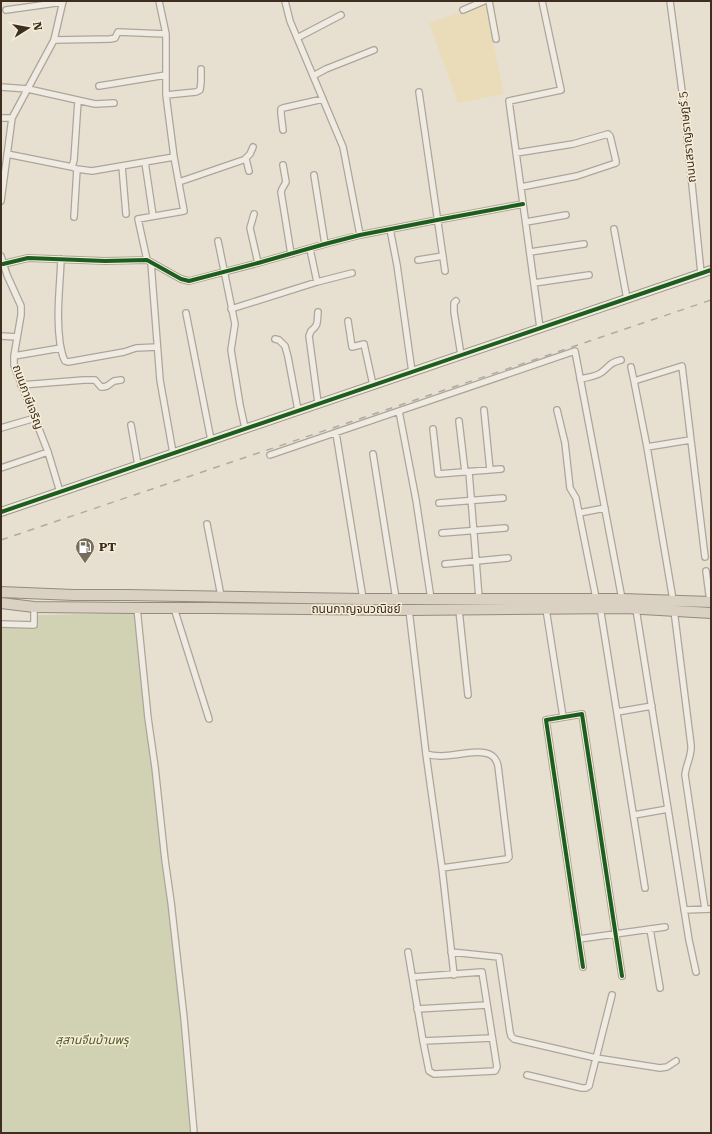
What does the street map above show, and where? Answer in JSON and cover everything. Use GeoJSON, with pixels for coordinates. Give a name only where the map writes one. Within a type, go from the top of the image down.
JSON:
{"type":"FeatureCollection","features":[{"type":"Feature","properties":{"kind":"highway","name":"ถนนกาญจนวณิชย์"},"geometry":{"type":"LineString","coordinates":[[1,592],[74,595],[363,599],[479,598],[598,602],[636,609],[710,602]]}},
{"type":"Feature","properties":{"kind":"highway","name":"ถนนกาญจนวณิชย์"},"geometry":{"type":"LineString","coordinates":[[1,603],[34,607],[459,610],[546,609],[622,599],[673,605],[711,613]]}},
{"type":"Feature","properties":{"kind":"street"},"geometry":{"type":"LineString","coordinates":[[159,1],[166,34],[166,96],[174,157],[184,211],[138,219],[149,262],[160,380],[173,453]]}},
{"type":"Feature","properties":{"kind":"street"},"geometry":{"type":"LineString","coordinates":[[286,1],[290,21],[343,147],[360,235]]}},
{"type":"Feature","properties":{"kind":"street"},"geometry":{"type":"LineString","coordinates":[[463,10],[484,1]]}},
{"type":"Feature","properties":{"kind":"street"},"geometry":{"type":"LineString","coordinates":[[489,1],[496,39]]}},
{"type":"Feature","properties":{"kind":"street"},"geometry":{"type":"LineString","coordinates":[[540,328],[509,101],[561,90],[542,1]]}},
{"type":"Feature","properties":{"kind":"street","name":"ถนนสราญราษฎร์ 5"},"geometry":{"type":"LineString","coordinates":[[670,1],[684,106],[701,273]]}},
{"type":"Feature","properties":{"kind":"street"},"geometry":{"type":"LineString","coordinates":[[1,201],[12,118],[54,40],[63,2],[6,10]]}},
{"type":"Feature","properties":{"kind":"street"},"geometry":{"type":"LineString","coordinates":[[297,38],[341,15]]}},
{"type":"Feature","properties":{"kind":"street"},"geometry":{"type":"LineString","coordinates":[[54,40],[110,40],[115,38],[118,32],[166,34]]}},
{"type":"Feature","properties":{"kind":"street"},"geometry":{"type":"LineString","coordinates":[[313,76],[326,69],[374,50]]}},
{"type":"Feature","properties":{"kind":"street"},"geometry":{"type":"LineString","coordinates":[[166,96],[196,92],[200,90],[201,69]]}},
{"type":"Feature","properties":{"kind":"street"},"geometry":{"type":"LineString","coordinates":[[99,86],[166,75]]}},
{"type":"Feature","properties":{"kind":"street"},"geometry":{"type":"LineString","coordinates":[[1,87],[28,89],[95,104],[114,103]]}},
{"type":"Feature","properties":{"kind":"street"},"geometry":{"type":"LineString","coordinates":[[419,92],[445,271]]}},
{"type":"Feature","properties":{"kind":"street"},"geometry":{"type":"LineString","coordinates":[[283,130],[281,109],[323,99]]}},
{"type":"Feature","properties":{"kind":"street"},"geometry":{"type":"LineString","coordinates":[[74,216],[74,160],[78,101]]}},
{"type":"Feature","properties":{"kind":"street"},"geometry":{"type":"LineString","coordinates":[[1,118],[12,118]]}},
{"type":"Feature","properties":{"kind":"street"},"geometry":{"type":"LineString","coordinates":[[516,154],[573,144],[608,134],[610,136],[616,161],[616,164],[577,176],[521,187]]}},
{"type":"Feature","properties":{"kind":"street"},"geometry":{"type":"LineString","coordinates":[[179,182],[245,159],[253,148]]}},
{"type":"Feature","properties":{"kind":"street"},"geometry":{"type":"LineString","coordinates":[[7,154],[92,171],[174,157]]}},
{"type":"Feature","properties":{"kind":"street"},"geometry":{"type":"LineString","coordinates":[[245,159],[249,171]]}},
{"type":"Feature","properties":{"kind":"street"},"geometry":{"type":"LineString","coordinates":[[146,162],[153,216]]}},
{"type":"Feature","properties":{"kind":"street"},"geometry":{"type":"LineString","coordinates":[[283,165],[286,182],[281,192],[291,254]]}},
{"type":"Feature","properties":{"kind":"street"},"geometry":{"type":"LineString","coordinates":[[122,166],[126,214]]}},
{"type":"Feature","properties":{"kind":"street"},"geometry":{"type":"LineString","coordinates":[[314,176],[326,244]]}},
{"type":"Feature","properties":{"kind":"street"},"geometry":{"type":"LineString","coordinates":[[3,264],[28,258],[149,262],[183,280],[192,281],[360,235],[523,204]]}},
{"type":"Feature","properties":{"kind":"street"},"geometry":{"type":"LineString","coordinates":[[254,214],[250,228],[258,263]]}},
{"type":"Feature","properties":{"kind":"street"},"geometry":{"type":"LineString","coordinates":[[526,222],[566,215]]}},
{"type":"Feature","properties":{"kind":"street"},"geometry":{"type":"LineString","coordinates":[[390,229],[397,265],[412,372]]}},
{"type":"Feature","properties":{"kind":"street"},"geometry":{"type":"LineString","coordinates":[[614,229],[627,299]]}},
{"type":"Feature","properties":{"kind":"street"},"geometry":{"type":"LineString","coordinates":[[218,241],[235,326],[230,350],[245,428]]}},
{"type":"Feature","properties":{"kind":"street"},"geometry":{"type":"LineString","coordinates":[[530,252],[584,244]]}},
{"type":"Feature","properties":{"kind":"street"},"geometry":{"type":"LineString","coordinates":[[310,248],[317,282]]}},
{"type":"Feature","properties":{"kind":"street","name":"ถนนภาษีเจริญ"},"geometry":{"type":"LineString","coordinates":[[1,256],[21,306],[14,365],[48,452],[60,492]]}},
{"type":"Feature","properties":{"kind":"street"},"geometry":{"type":"LineString","coordinates":[[418,260],[443,256]]}},
{"type":"Feature","properties":{"kind":"street"},"geometry":{"type":"LineString","coordinates":[[62,259],[58,321],[61,348],[64,359],[68,362],[124,352],[136,348],[157,347]]}},
{"type":"Feature","properties":{"kind":"street"},"geometry":{"type":"LineString","coordinates":[[1,512],[711,270]]}},
{"type":"Feature","properties":{"kind":"street"},"geometry":{"type":"LineString","coordinates":[[231,309],[317,282],[352,273]]}},
{"type":"Feature","properties":{"kind":"street"},"geometry":{"type":"LineString","coordinates":[[534,283],[589,275]]}},
{"type":"Feature","properties":{"kind":"street"},"geometry":{"type":"LineString","coordinates":[[456,301],[454,303],[454,312],[461,355]]}},
{"type":"Feature","properties":{"kind":"street"},"geometry":{"type":"LineString","coordinates":[[318,312],[317,325],[310,332],[309,336],[318,403]]}},
{"type":"Feature","properties":{"kind":"street"},"geometry":{"type":"LineString","coordinates":[[186,313],[211,440]]}},
{"type":"Feature","properties":{"kind":"street"},"geometry":{"type":"LineString","coordinates":[[348,321],[352,347],[364,344],[373,385]]}},
{"type":"Feature","properties":{"kind":"street"},"geometry":{"type":"LineString","coordinates":[[1,336],[17,337]]}},
{"type":"Feature","properties":{"kind":"street"},"geometry":{"type":"LineString","coordinates":[[275,339],[279,340],[285,346],[298,410]]}},
{"type":"Feature","properties":{"kind":"street"},"geometry":{"type":"LineString","coordinates":[[14,356],[61,348]]}},
{"type":"Feature","properties":{"kind":"street"},"geometry":{"type":"LineString","coordinates":[[270,455],[575,351],[622,599]]}},
{"type":"Feature","properties":{"kind":"street"},"geometry":{"type":"LineString","coordinates":[[580,379],[597,375],[610,363],[621,360]]}},
{"type":"Feature","properties":{"kind":"street"},"geometry":{"type":"LineString","coordinates":[[634,381],[682,366],[705,557]]}},
{"type":"Feature","properties":{"kind":"street"},"geometry":{"type":"LineString","coordinates":[[631,367],[647,447],[673,605],[691,745],[691,755],[684,775],[708,909],[684,910]]}},
{"type":"Feature","properties":{"kind":"street"},"geometry":{"type":"LineString","coordinates":[[21,385],[95,380],[101,387],[103,387],[114,381],[121,380]]}},
{"type":"Feature","properties":{"kind":"street"},"geometry":{"type":"LineString","coordinates":[[484,410],[490,470]]}},
{"type":"Feature","properties":{"kind":"street"},"geometry":{"type":"LineString","coordinates":[[557,410],[565,443],[570,488],[576,498],[598,602],[645,888]]}},
{"type":"Feature","properties":{"kind":"street"},"geometry":{"type":"LineString","coordinates":[[400,411],[416,500],[431,598]]}},
{"type":"Feature","properties":{"kind":"street"},"geometry":{"type":"LineString","coordinates":[[1,428],[35,418]]}},
{"type":"Feature","properties":{"kind":"street"},"geometry":{"type":"LineString","coordinates":[[459,421],[471,501],[479,598]]}},
{"type":"Feature","properties":{"kind":"street"},"geometry":{"type":"LineString","coordinates":[[131,425],[138,465]]}},
{"type":"Feature","properties":{"kind":"street"},"geometry":{"type":"LineString","coordinates":[[433,429],[438,474],[501,469]]}},
{"type":"Feature","properties":{"kind":"street"},"geometry":{"type":"LineString","coordinates":[[336,433],[363,599]]}},
{"type":"Feature","properties":{"kind":"street"},"geometry":{"type":"LineString","coordinates":[[647,447],[690,440]]}},
{"type":"Feature","properties":{"kind":"street"},"geometry":{"type":"LineString","coordinates":[[1,468],[48,452]]}},
{"type":"Feature","properties":{"kind":"street"},"geometry":{"type":"LineString","coordinates":[[373,454],[396,599]]}},
{"type":"Feature","properties":{"kind":"street"},"geometry":{"type":"LineString","coordinates":[[439,503],[503,498]]}},
{"type":"Feature","properties":{"kind":"street"},"geometry":{"type":"LineString","coordinates":[[579,512],[605,508]]}},
{"type":"Feature","properties":{"kind":"street"},"geometry":{"type":"LineString","coordinates":[[207,524],[221,596]]}},
{"type":"Feature","properties":{"kind":"street"},"geometry":{"type":"LineString","coordinates":[[442,533],[505,528]]}},
{"type":"Feature","properties":{"kind":"street"},"geometry":{"type":"LineString","coordinates":[[445,564],[508,558]]}},
{"type":"Feature","properties":{"kind":"street"},"geometry":{"type":"LineString","coordinates":[[706,571],[710,602]]}},
{"type":"Feature","properties":{"kind":"street"},"geometry":{"type":"LineString","coordinates":[[1,624],[34,625],[34,607]]}},
{"type":"Feature","properties":{"kind":"street"},"geometry":{"type":"LineString","coordinates":[[138,608],[148,718],[171,902],[194,1133]]}},
{"type":"Feature","properties":{"kind":"street"},"geometry":{"type":"LineString","coordinates":[[174,608],[209,719]]}},
{"type":"Feature","properties":{"kind":"street"},"geometry":{"type":"LineString","coordinates":[[546,609],[563,717]]}},
{"type":"Feature","properties":{"kind":"street"},"geometry":{"type":"LineString","coordinates":[[636,609],[684,910],[696,972]]}},
{"type":"Feature","properties":{"kind":"street"},"geometry":{"type":"LineString","coordinates":[[408,610],[442,868],[454,975]]}},
{"type":"Feature","properties":{"kind":"street"},"geometry":{"type":"LineString","coordinates":[[459,610],[468,695]]}},
{"type":"Feature","properties":{"kind":"street"},"geometry":{"type":"LineString","coordinates":[[617,712],[652,706]]}},
{"type":"Feature","properties":{"kind":"street"},"geometry":{"type":"LineString","coordinates":[[583,967],[546,720],[582,714],[622,976]]}},
{"type":"Feature","properties":{"kind":"street"},"geometry":{"type":"LineString","coordinates":[[426,754],[436,756],[476,752],[486,753],[491,755],[496,760],[499,773],[510,857],[507,859],[442,868]]}},
{"type":"Feature","properties":{"kind":"street"},"geometry":{"type":"LineString","coordinates":[[634,815],[668,809]]}},
{"type":"Feature","properties":{"kind":"street"},"geometry":{"type":"LineString","coordinates":[[579,939],[665,927]]}},
{"type":"Feature","properties":{"kind":"street"},"geometry":{"type":"LineString","coordinates":[[650,929],[660,988]]}},
{"type":"Feature","properties":{"kind":"street"},"geometry":{"type":"LineString","coordinates":[[408,952],[417,1009],[430,1073],[494,1071],[496,1069],[482,972],[412,977]]}},
{"type":"Feature","properties":{"kind":"street"},"geometry":{"type":"LineString","coordinates":[[451,952],[499,957],[512,1038],[519,1041],[596,1058],[660,1068],[667,1067],[676,1061]]}},
{"type":"Feature","properties":{"kind":"street"},"geometry":{"type":"LineString","coordinates":[[527,1075],[586,1088],[590,1084],[612,995]]}},
{"type":"Feature","properties":{"kind":"street"},"geometry":{"type":"LineString","coordinates":[[417,1009],[487,1005]]}},
{"type":"Feature","properties":{"kind":"street"},"geometry":{"type":"LineString","coordinates":[[423,1041],[492,1038]]}},
{"type":"Feature","properties":{"kind":"sand"},"geometry":{"type":"Polygon","coordinates":[[[485,4],[504,94],[458,103],[429,23],[485,4]]]}},
{"type":"Feature","properties":{"kind":"green space","name":"สุสานจีนบ้านพรุ"},"geometry":{"type":"Polygon","coordinates":[[[136,613],[157,813],[169,903],[192,1133],[1,1133],[1,626],[37,627],[38,615],[136,613]]]}},
{"type":"Feature","properties":{"kind":"railway"},"geometry":{"type":"LineString","coordinates":[[1,540],[711,300]]}},
{"type":"Feature","properties":{"kind":"cycle path"},"geometry":{"type":"LineString","coordinates":[[3,264],[28,258],[105,261],[147,260],[181,279],[189,281],[360,235],[523,204]]}},
{"type":"Feature","properties":{"kind":"cycle path"},"geometry":{"type":"LineString","coordinates":[[1,512],[711,270]]}},
{"type":"Feature","properties":{"kind":"cycle path"},"geometry":{"type":"LineString","coordinates":[[583,967],[546,720],[582,714],[622,976]]}},
{"type":"Feature","properties":{"kind":"place","name":"PT"},"geometry":{"type":"Point","coordinates":[85,564]}}]}
